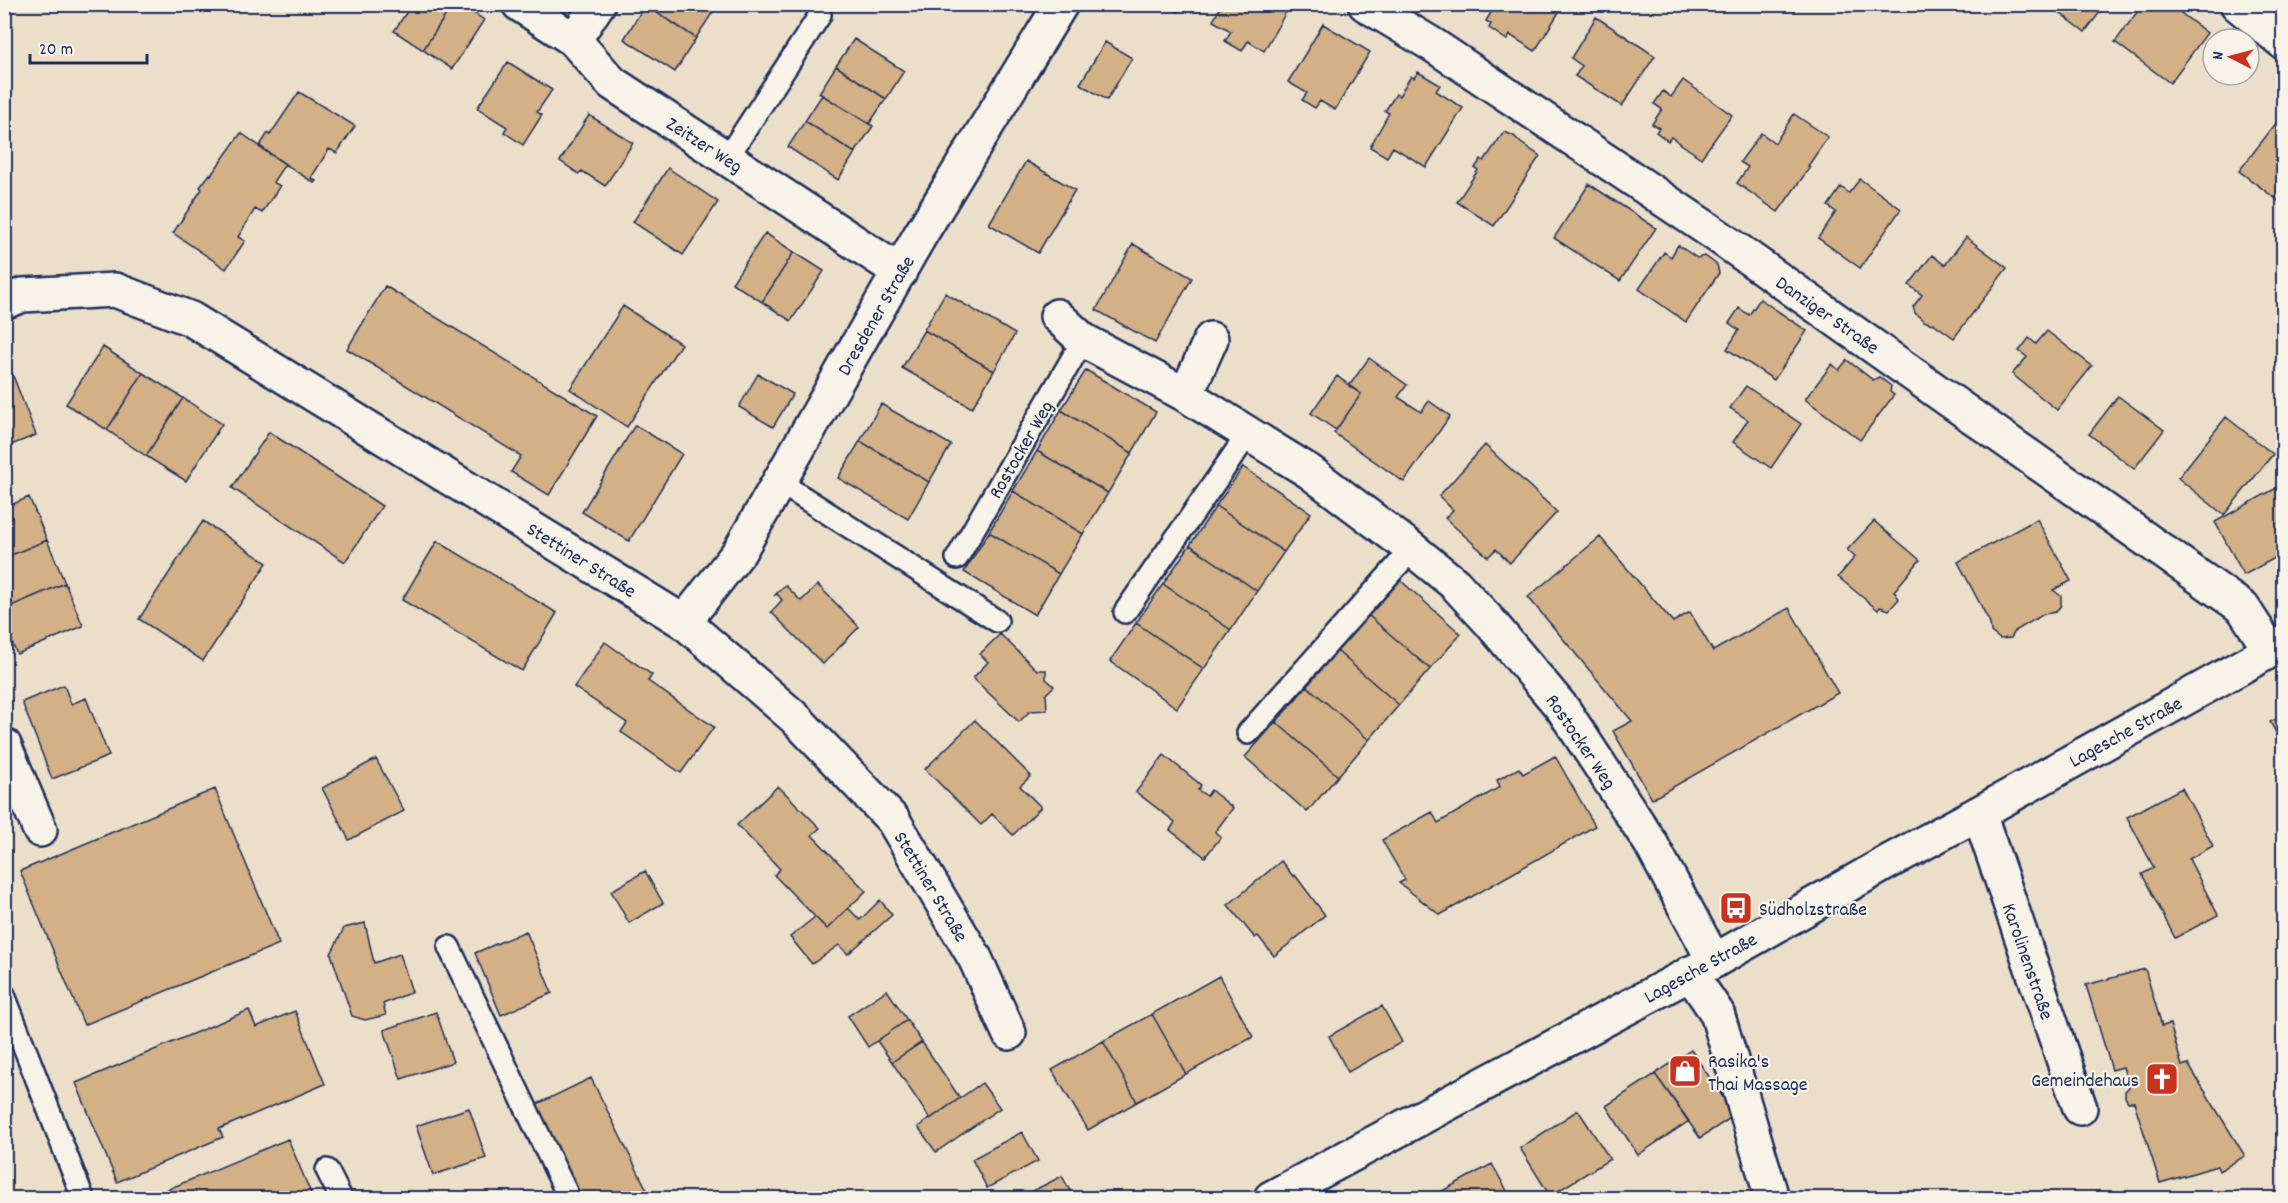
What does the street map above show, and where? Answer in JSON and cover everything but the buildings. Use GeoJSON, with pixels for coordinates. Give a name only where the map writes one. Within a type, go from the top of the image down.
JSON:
{"type":"FeatureCollection","features":[{"type":"Feature","properties":{"kind":"street","name":"Zeitzer Weg"},"geometry":{"type":"LineString","coordinates":[[519,4],[574,40],[612,83],[900,272]]}},
{"type":"Feature","properties":{"kind":"street"},"geometry":{"type":"LineString","coordinates":[[574,40],[598,4]]}},
{"type":"Feature","properties":{"kind":"street","name":"Dresdener Straße"},"geometry":{"type":"LineString","coordinates":[[684,622],[739,552],[919,237],[1061,4]]}},
{"type":"Feature","properties":{"kind":"street","name":"Danziger Straße"},"geometry":{"type":"LineString","coordinates":[[1365,4],[1433,45],[1715,234],[2243,608],[2276,647]]}},
{"type":"Feature","properties":{"kind":"street"},"geometry":{"type":"LineString","coordinates":[[2237,4],[2283,43]]}},
{"type":"Feature","properties":{"kind":"street","name":"Stettiner Straße"},"geometry":{"type":"LineString","coordinates":[[4,302],[23,295],[115,290],[191,319],[684,622],[795,718],[893,820],[975,958],[1009,1033]]}},
{"type":"Feature","properties":{"kind":"street","name":"Rostocker Weg"},"geometry":{"type":"LineString","coordinates":[[1057,316],[1083,340],[1186,395],[1310,472],[1412,549],[1455,585],[1491,622],[1563,709],[1650,842],[1702,967],[1772,1198]]}},
{"type":"Feature","properties":{"kind":"street"},"geometry":{"type":"LineString","coordinates":[[1186,395],[1211,339]]}},
{"type":"Feature","properties":{"kind":"street","name":"Lagesche Straße"},"geometry":{"type":"LineString","coordinates":[[1271,1198],[1702,967],[2276,647]]}},
{"type":"Feature","properties":{"kind":"street"},"geometry":{"type":"LineString","coordinates":[[4,745],[40,830]]}},
{"type":"Feature","properties":{"kind":"street","name":"Karolinenstraße"},"geometry":{"type":"LineString","coordinates":[[1979,813],[2080,1108]]}},
{"type":"Feature","properties":{"kind":"lane"},"geometry":{"type":"LineString","coordinates":[[727,158],[820,15]]}},
{"type":"Feature","properties":{"kind":"lane","name":"Rostocker Weg"},"geometry":{"type":"LineString","coordinates":[[957,558],[1083,340]]}},
{"type":"Feature","properties":{"kind":"lane"},"geometry":{"type":"LineString","coordinates":[[1125,612],[1248,434]]}},
{"type":"Feature","properties":{"kind":"lane"},"geometry":{"type":"LineString","coordinates":[[779,482],[997,621]]}},
{"type":"Feature","properties":{"kind":"lane"},"geometry":{"type":"LineString","coordinates":[[1248,733],[1412,549]]}},
{"type":"Feature","properties":{"kind":"lane"},"geometry":{"type":"LineString","coordinates":[[449,947],[569,1198]]}},
{"type":"Feature","properties":{"kind":"lane"},"geometry":{"type":"LineString","coordinates":[[4,995],[84,1198]]}},
{"type":"Feature","properties":{"kind":"lane"},"geometry":{"type":"LineString","coordinates":[[327,1170],[341,1198]]}},
{"type":"Feature","properties":{"kind":"place","name":"Südholzstraße"},"geometry":{"type":"Point","coordinates":[1736,908]}},
{"type":"Feature","properties":{"kind":"place","name":"Rasika's Thai Massage"},"geometry":{"type":"Point","coordinates":[1685,1071]}},
{"type":"Feature","properties":{"kind":"place","name":"Gemeindehaus"},"geometry":{"type":"Point","coordinates":[2162,1079]}}]}
